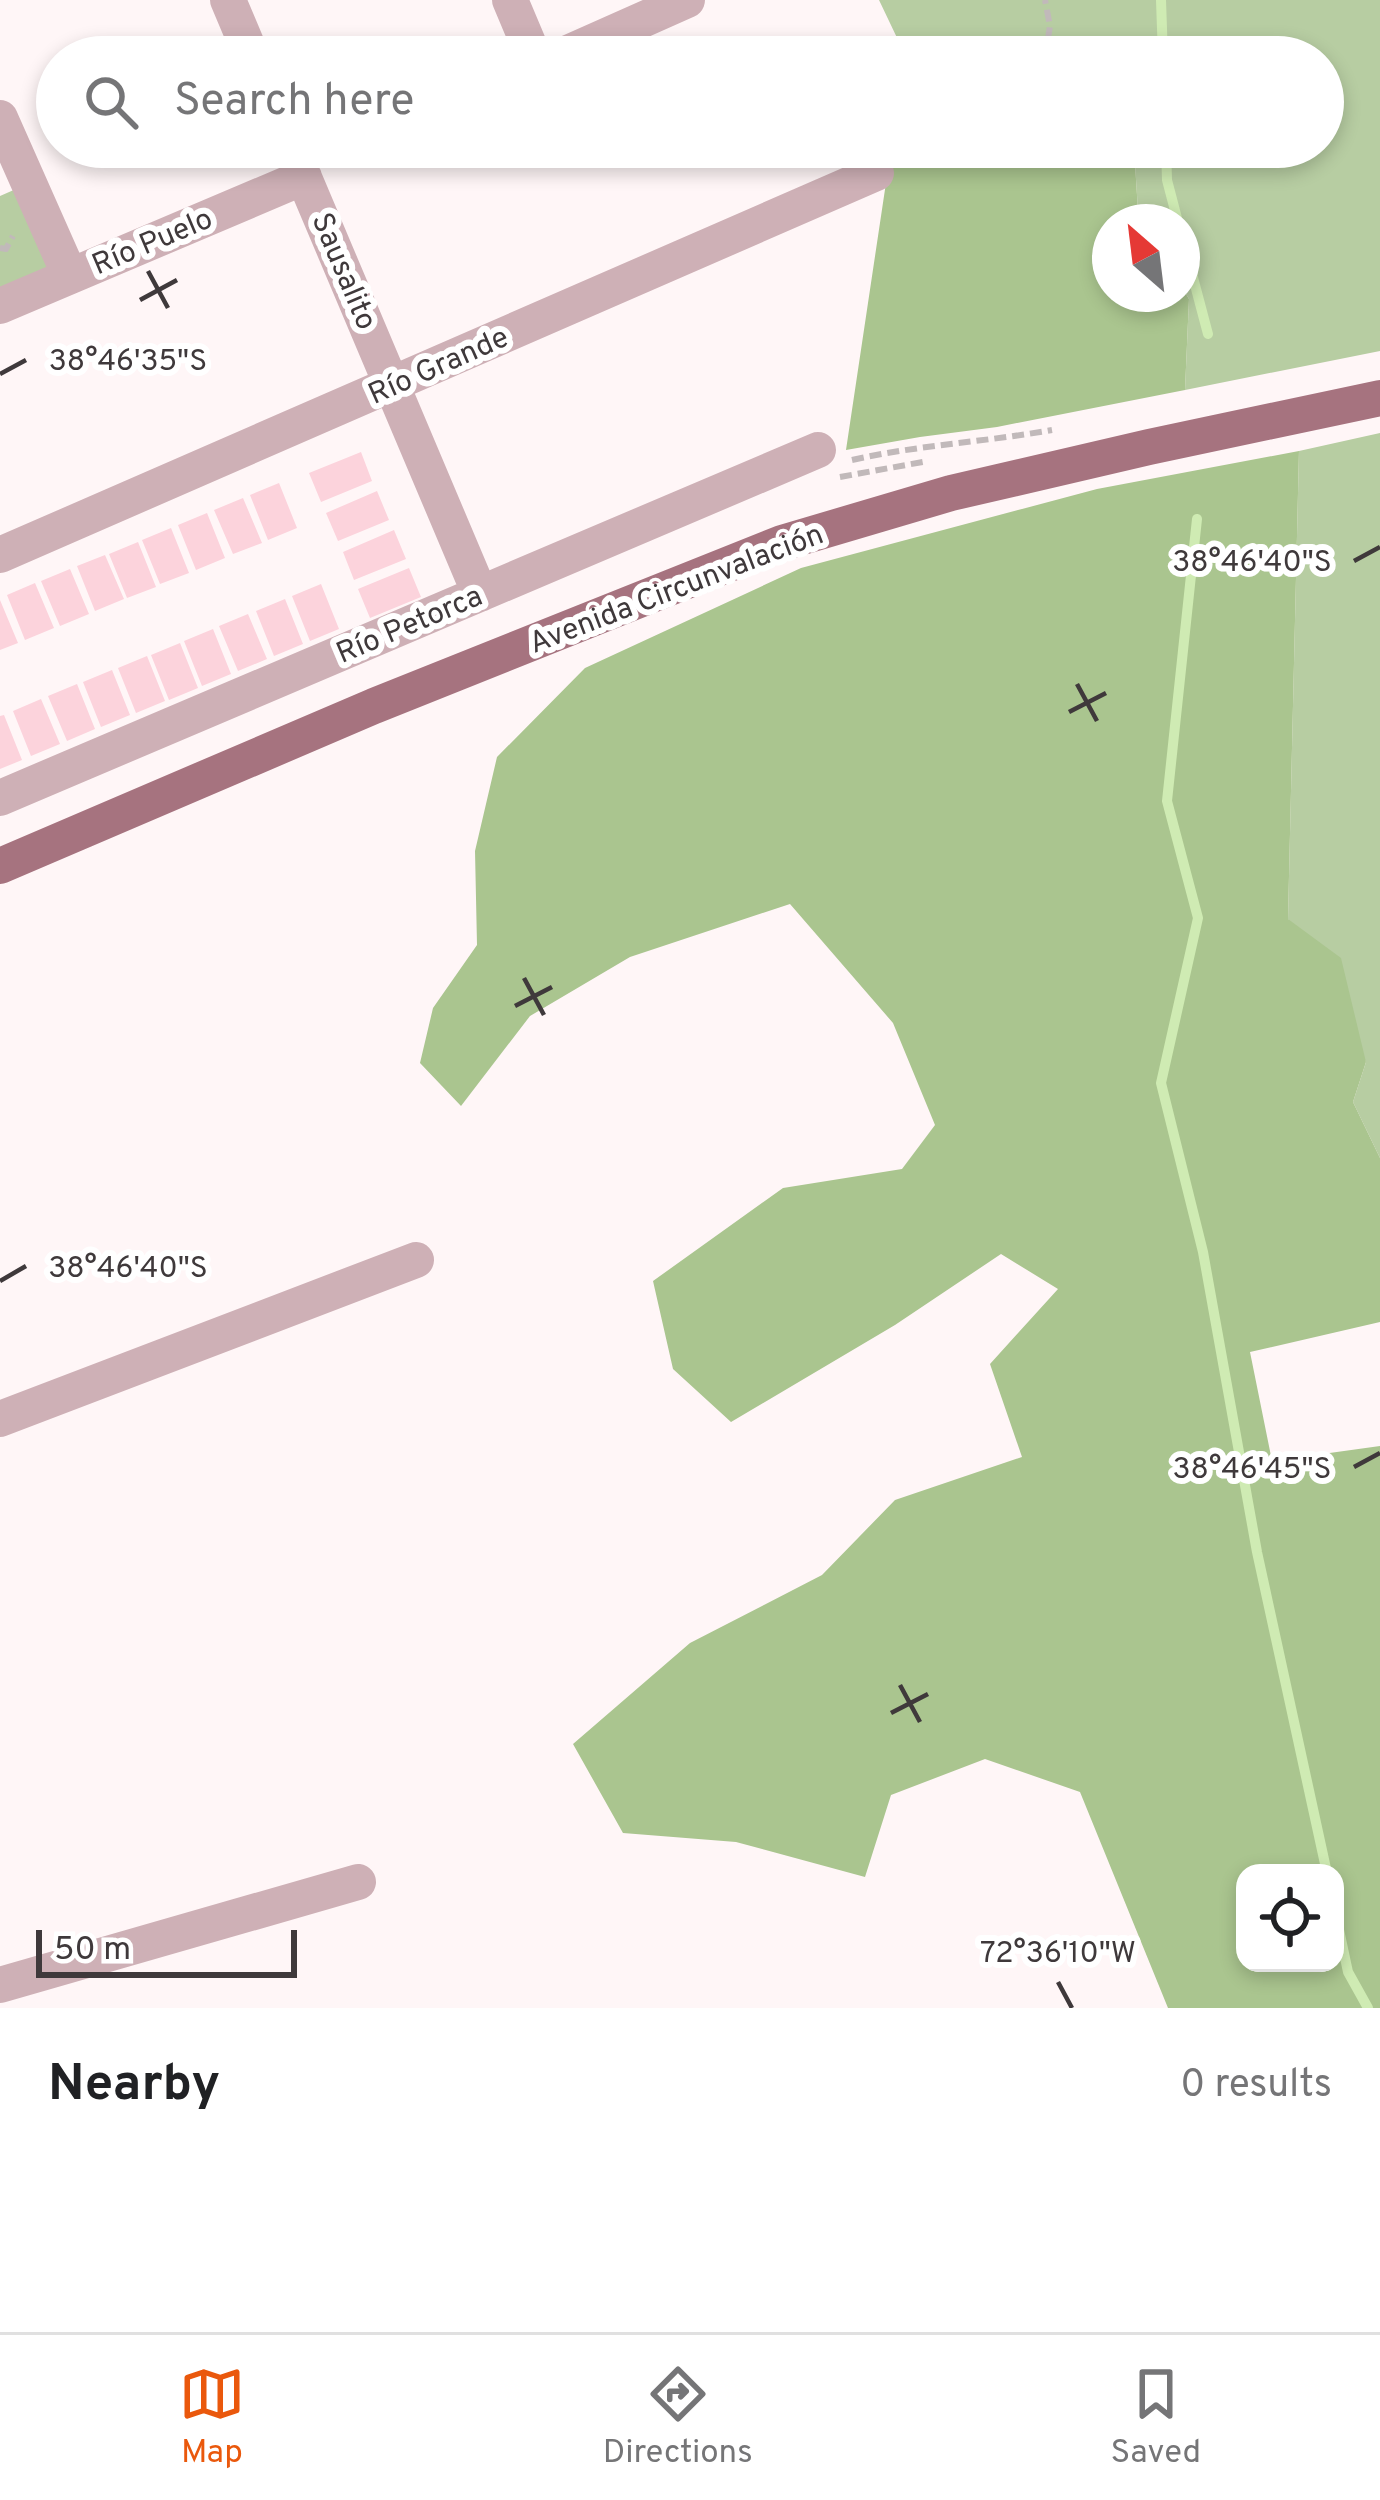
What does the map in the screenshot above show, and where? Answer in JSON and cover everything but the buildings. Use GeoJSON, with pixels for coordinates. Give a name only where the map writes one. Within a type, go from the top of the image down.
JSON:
{"type":"FeatureCollection","features":[{"type":"Feature","properties":{"kind":"main road","name":"Avenida Circunvalación"},"geometry":{"type":"LineString","coordinates":[[0,866],[374,706],[782,543],[951,494],[1380,398]]}},
{"type":"Feature","properties":{"kind":"street"},"geometry":{"type":"LineString","coordinates":[[228,0],[243,36]]}},
{"type":"Feature","properties":{"kind":"street"},"geometry":{"type":"LineString","coordinates":[[510,0],[525,36]]}},
{"type":"Feature","properties":{"kind":"street"},"geometry":{"type":"LineString","coordinates":[[606,36],[687,0]]}},
{"type":"Feature","properties":{"kind":"street"},"geometry":{"type":"LineString","coordinates":[[0,118],[70,276]]}},
{"type":"Feature","properties":{"kind":"street","name":"Río Puelo"},"geometry":{"type":"LineString","coordinates":[[0,306],[286,168]]}},
{"type":"Feature","properties":{"kind":"street","name":"Sausalito"},"geometry":{"type":"LineString","coordinates":[[301,168],[481,594]]}},
{"type":"Feature","properties":{"kind":"street","name":"Río Grande"},"geometry":{"type":"LineString","coordinates":[[0,555],[876,173]]}},
{"type":"Feature","properties":{"kind":"street","name":"Río Petorca"},"geometry":{"type":"LineString","coordinates":[[0,798],[818,450]]}},
{"type":"Feature","properties":{"kind":"street"},"geometry":{"type":"LineString","coordinates":[[0,1419],[416,1260]]}},
{"type":"Feature","properties":{"kind":"street"},"geometry":{"type":"LineString","coordinates":[[0,1985],[358,1882]]}},
{"type":"Feature","properties":{"kind":"path"},"geometry":{"type":"LineString","coordinates":[[1045,0],[1048,36]]}},
{"type":"Feature","properties":{"kind":"path"},"geometry":{"type":"LineString","coordinates":[[6,249],[8,265]]}},
{"type":"Feature","properties":{"kind":"green space"},"geometry":{"type":"Polygon","coordinates":[[[879,0],[1380,0],[1380,351],[1185,390],[1188,312],[1200,312],[1200,204],[1138,204],[1135,168],[1344,168],[1344,36],[896,36],[879,0]]]}},
{"type":"Feature","properties":{"kind":"green space"},"geometry":{"type":"Polygon","coordinates":[[[888,168],[1135,168],[1138,204],[1092,204],[1092,312],[1188,312],[1185,390],[997,427],[846,450],[888,168]]]}},
{"type":"Feature","properties":{"kind":"green space"},"geometry":{"type":"Polygon","coordinates":[[[16,189],[51,272],[0,294],[0,196],[16,189]]]}},
{"type":"Feature","properties":{"kind":"green space"},"geometry":{"type":"Polygon","coordinates":[[[1380,433],[1380,1158],[1353,1102],[1366,1062],[1288,919],[1299,451],[1380,433]]]}},
{"type":"Feature","properties":{"kind":"green space"},"geometry":{"type":"Polygon","coordinates":[[[1299,451],[1288,919],[1341,958],[1366,1062],[1353,1102],[1380,1158],[1380,1322],[1250,1352],[1272,1461],[1380,1446],[1380,2008],[1168,2008],[1080,1792],[985,1759],[891,1795],[865,1877],[736,1842],[623,1833],[573,1744],[690,1643],[822,1575],[895,1500],[1022,1457],[990,1364],[1058,1289],[1001,1254],[895,1325],[731,1422],[673,1369],[653,1281],[783,1188],[902,1169],[935,1125],[893,1023],[790,904],[630,957],[530,1016],[461,1106],[420,1063],[433,1008],[477,945],[475,851],[497,757],[585,668],[801,568],[1097,489],[1299,451]]]}},
{"type":"Feature","properties":{"kind":"waterway"},"geometry":{"type":"LineString","coordinates":[[1161,0],[1162,36]]}},
{"type":"Feature","properties":{"kind":"waterway"},"geometry":{"type":"LineString","coordinates":[[1167,168],[1173,204]]}},
{"type":"Feature","properties":{"kind":"waterway"},"geometry":{"type":"LineString","coordinates":[[1200,304],[1208,334]]}},
{"type":"Feature","properties":{"kind":"waterway"},"geometry":{"type":"LineString","coordinates":[[1197,519],[1167,801],[1198,918],[1161,1083],[1203,1252],[1257,1552],[1325,1864]]}},
{"type":"Feature","properties":{"kind":"waterway"},"geometry":{"type":"LineString","coordinates":[[1344,1953],[1348,1972],[1368,2008]]}}]}
